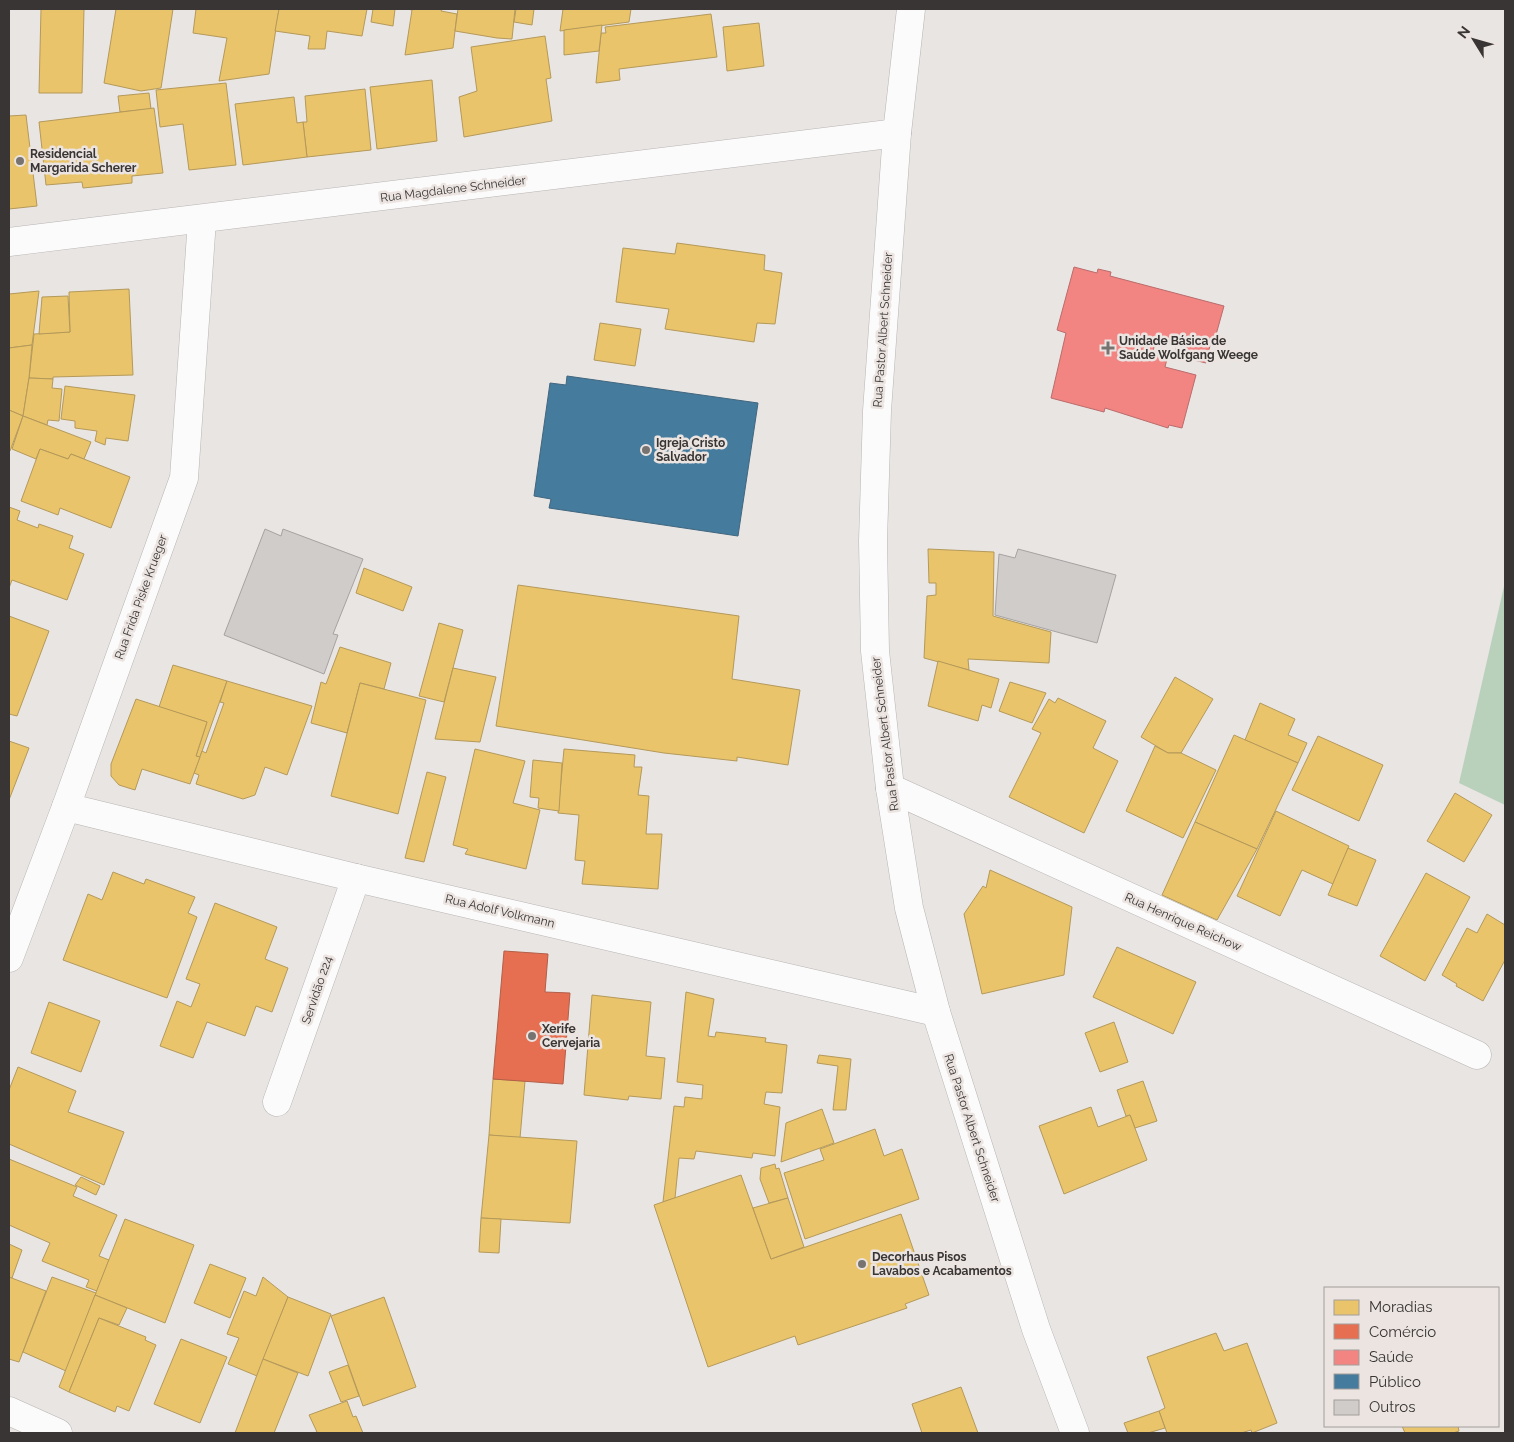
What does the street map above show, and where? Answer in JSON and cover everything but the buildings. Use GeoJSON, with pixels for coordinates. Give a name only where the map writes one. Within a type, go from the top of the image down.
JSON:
{"type":"FeatureCollection","features":[{"type":"Feature","properties":{"kind":"street","name":"Rua Pastor Albert Schneider"},"geometry":{"type":"LineString","coordinates":[[912,9],[897,133],[877,411],[873,541],[875,651],[890,788],[909,908],[936,1012],[1036,1329],[1075,1433]]}},
{"type":"Feature","properties":{"kind":"street","name":"Rua Magdalene Schneider"},"geometry":{"type":"LineString","coordinates":[[9,242],[202,220],[897,133]]}},
{"type":"Feature","properties":{"kind":"street","name":"Rua Frida Piske Krueger"},"geometry":{"type":"LineString","coordinates":[[9,958],[66,807],[184,478],[202,220]]}},
{"type":"Feature","properties":{"kind":"street","name":"Rua Henrique Reichow"},"geometry":{"type":"LineString","coordinates":[[890,788],[1477,1055]]}},
{"type":"Feature","properties":{"kind":"street","name":"Rua Adolf Volkmann"},"geometry":{"type":"LineString","coordinates":[[66,807],[356,878],[936,1012]]}},
{"type":"Feature","properties":{"kind":"street","name":"Servidão 224"},"geometry":{"type":"LineString","coordinates":[[277,1102],[356,878]]}},
{"type":"Feature","properties":{"kind":"street"},"geometry":{"type":"LineString","coordinates":[[9,1411],[58,1433]]}},
{"type":"Feature","properties":{"kind":"green space"},"geometry":{"type":"Polygon","coordinates":[[[1505,582],[1505,805],[1459,783],[1505,582]]]}},
{"type":"Feature","properties":{"kind":"place","name":"Residencial Margarida Scherer"},"geometry":{"type":"Point","coordinates":[20,161]}},
{"type":"Feature","properties":{"kind":"place","name":"Unidade Básica de Saúde Wolfgang Weege"},"geometry":{"type":"Point","coordinates":[1108,348]}},
{"type":"Feature","properties":{"kind":"place","name":"Igreja Cristo Salvador"},"geometry":{"type":"Point","coordinates":[646,450]}},
{"type":"Feature","properties":{"kind":"place","name":"Xerife Cervejaria"},"geometry":{"type":"Point","coordinates":[532,1036]}},
{"type":"Feature","properties":{"kind":"place","name":"Decorhaus Pisos Lavabos e Acabamentos"},"geometry":{"type":"Point","coordinates":[862,1264]}}]}
